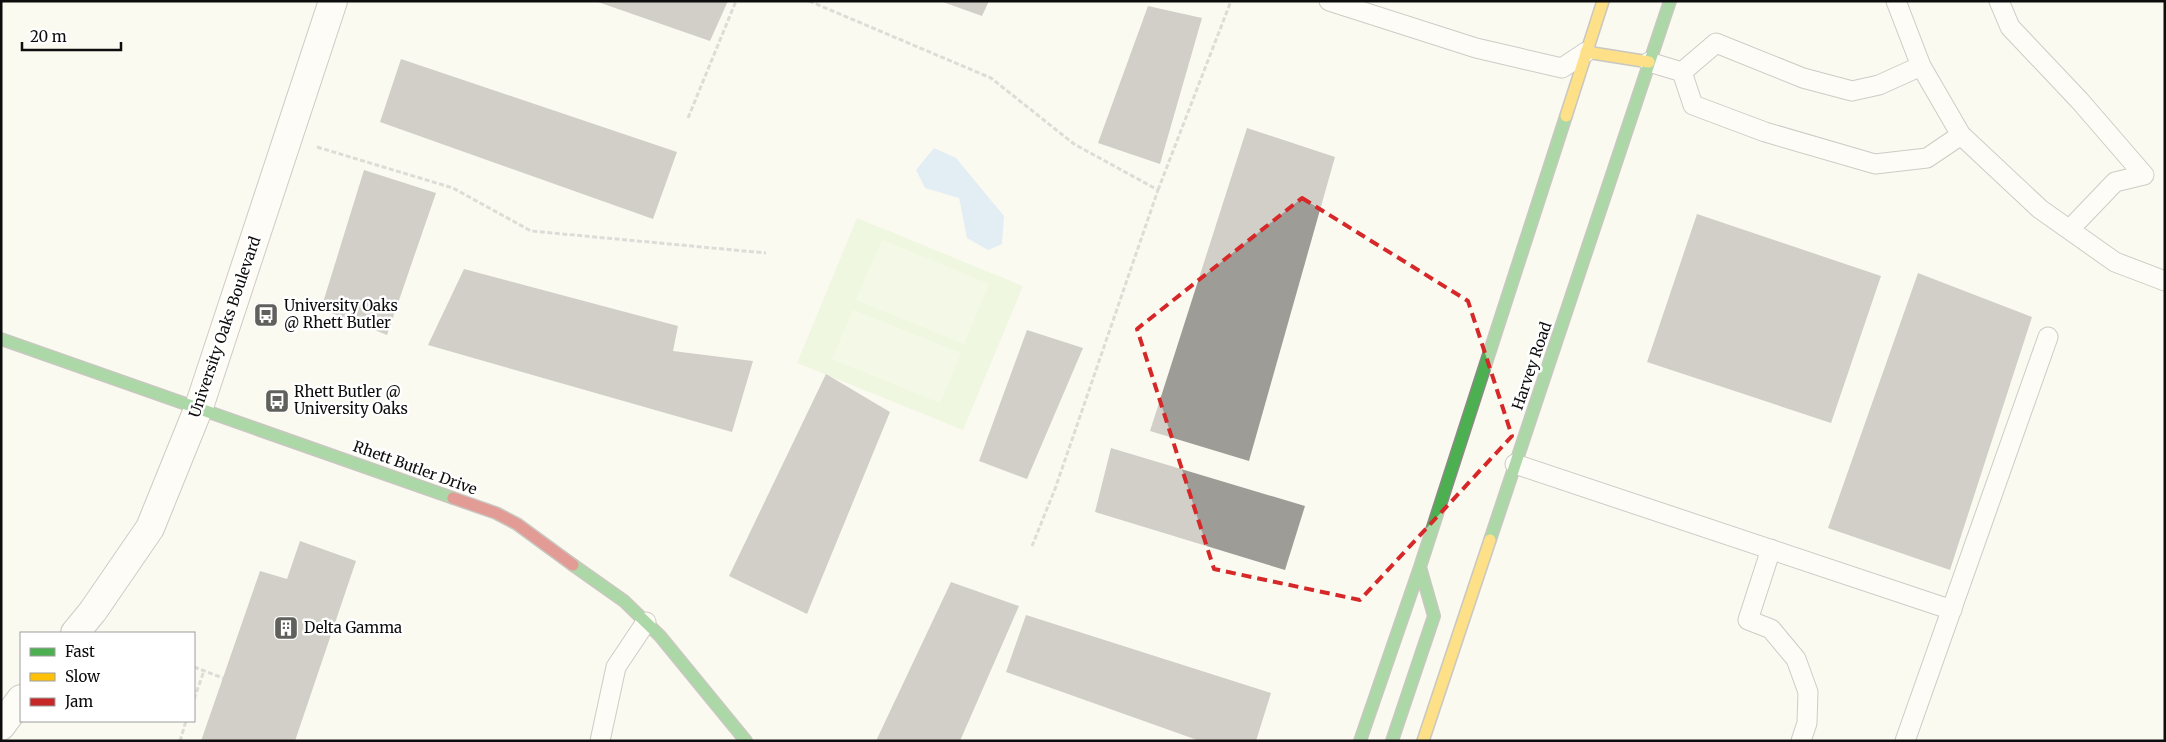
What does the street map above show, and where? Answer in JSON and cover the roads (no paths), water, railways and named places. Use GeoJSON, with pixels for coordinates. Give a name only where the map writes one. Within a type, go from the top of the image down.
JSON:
{"type":"FeatureCollection","features":[{"type":"Feature","properties":{"kind":"main road"},"geometry":{"type":"LineString","coordinates":[[1360,741],[1420,567],[1604,1]]}},
{"type":"Feature","properties":{"kind":"main road","name":"Harvey Road"},"geometry":{"type":"LineString","coordinates":[[1423,741],[1670,1]]}},
{"type":"Feature","properties":{"kind":"main road"},"geometry":{"type":"LineString","coordinates":[[1586,52],[1649,62]]}},
{"type":"Feature","properties":{"kind":"main road","name":"Rhett Butler Drive"},"geometry":{"type":"LineString","coordinates":[[1,339],[199,407],[496,513],[517,524],[624,601],[660,636],[746,741]]}},
{"type":"Feature","properties":{"kind":"main road"},"geometry":{"type":"LineString","coordinates":[[1392,741],[1434,616],[1420,567]]}},
{"type":"Feature","properties":{"kind":"street","name":"University Oaks Boulevard"},"geometry":{"type":"LineString","coordinates":[[76,632],[93,611],[150,528],[199,407],[333,1]]}},
{"type":"Feature","properties":{"kind":"street"},"geometry":{"type":"LineString","coordinates":[[1,726],[20,700]]}},
{"type":"Feature","properties":{"kind":"lane"},"geometry":{"type":"LineString","coordinates":[[1329,1],[1476,48],[1562,68],[1586,52]]}},
{"type":"Feature","properties":{"kind":"lane"},"geometry":{"type":"LineString","coordinates":[[1896,1],[1921,66],[1961,134],[2040,209],[2115,262],[2165,281]]}},
{"type":"Feature","properties":{"kind":"lane"},"geometry":{"type":"LineString","coordinates":[[1999,1],[2010,28],[2080,101],[2144,175],[2115,182],[2070,229]]}},
{"type":"Feature","properties":{"kind":"lane"},"geometry":{"type":"LineString","coordinates":[[1682,72],[1716,42],[1803,78],[1852,91],[1879,85],[1921,66]]}},
{"type":"Feature","properties":{"kind":"lane"},"geometry":{"type":"LineString","coordinates":[[1649,62],[1682,72]]}},
{"type":"Feature","properties":{"kind":"lane"},"geometry":{"type":"LineString","coordinates":[[1682,72],[1693,105],[1765,132],[1875,164],[1927,158],[1961,134]]}},
{"type":"Feature","properties":{"kind":"lane"},"geometry":{"type":"LineString","coordinates":[[1905,741],[2048,337]]}},
{"type":"Feature","properties":{"kind":"lane"},"geometry":{"type":"LineString","coordinates":[[1515,464],[1952,610]]}},
{"type":"Feature","properties":{"kind":"lane"},"geometry":{"type":"LineString","coordinates":[[1771,549],[1748,620],[1771,629],[1796,659],[1808,692],[1807,723],[1801,741]]}},
{"type":"Feature","properties":{"kind":"lane"},"geometry":{"type":"LineString","coordinates":[[600,741],[616,667],[646,622]]}},
{"type":"Feature","properties":{"kind":"water"},"geometry":{"type":"Polygon","coordinates":[[[934,148],[956,158],[1004,216],[1002,244],[988,250],[967,238],[959,198],[925,188],[916,170],[934,148]]]}},
{"type":"Feature","properties":{"kind":"place","name":"University Oaks @ Rhett Butler"},"geometry":{"type":"Point","coordinates":[266,315]}},
{"type":"Feature","properties":{"kind":"place","name":"Rhett Butler @ University Oaks"},"geometry":{"type":"Point","coordinates":[277,401]}},
{"type":"Feature","properties":{"kind":"place","name":"Delta Gamma"},"geometry":{"type":"Point","coordinates":[286,628]}}]}
